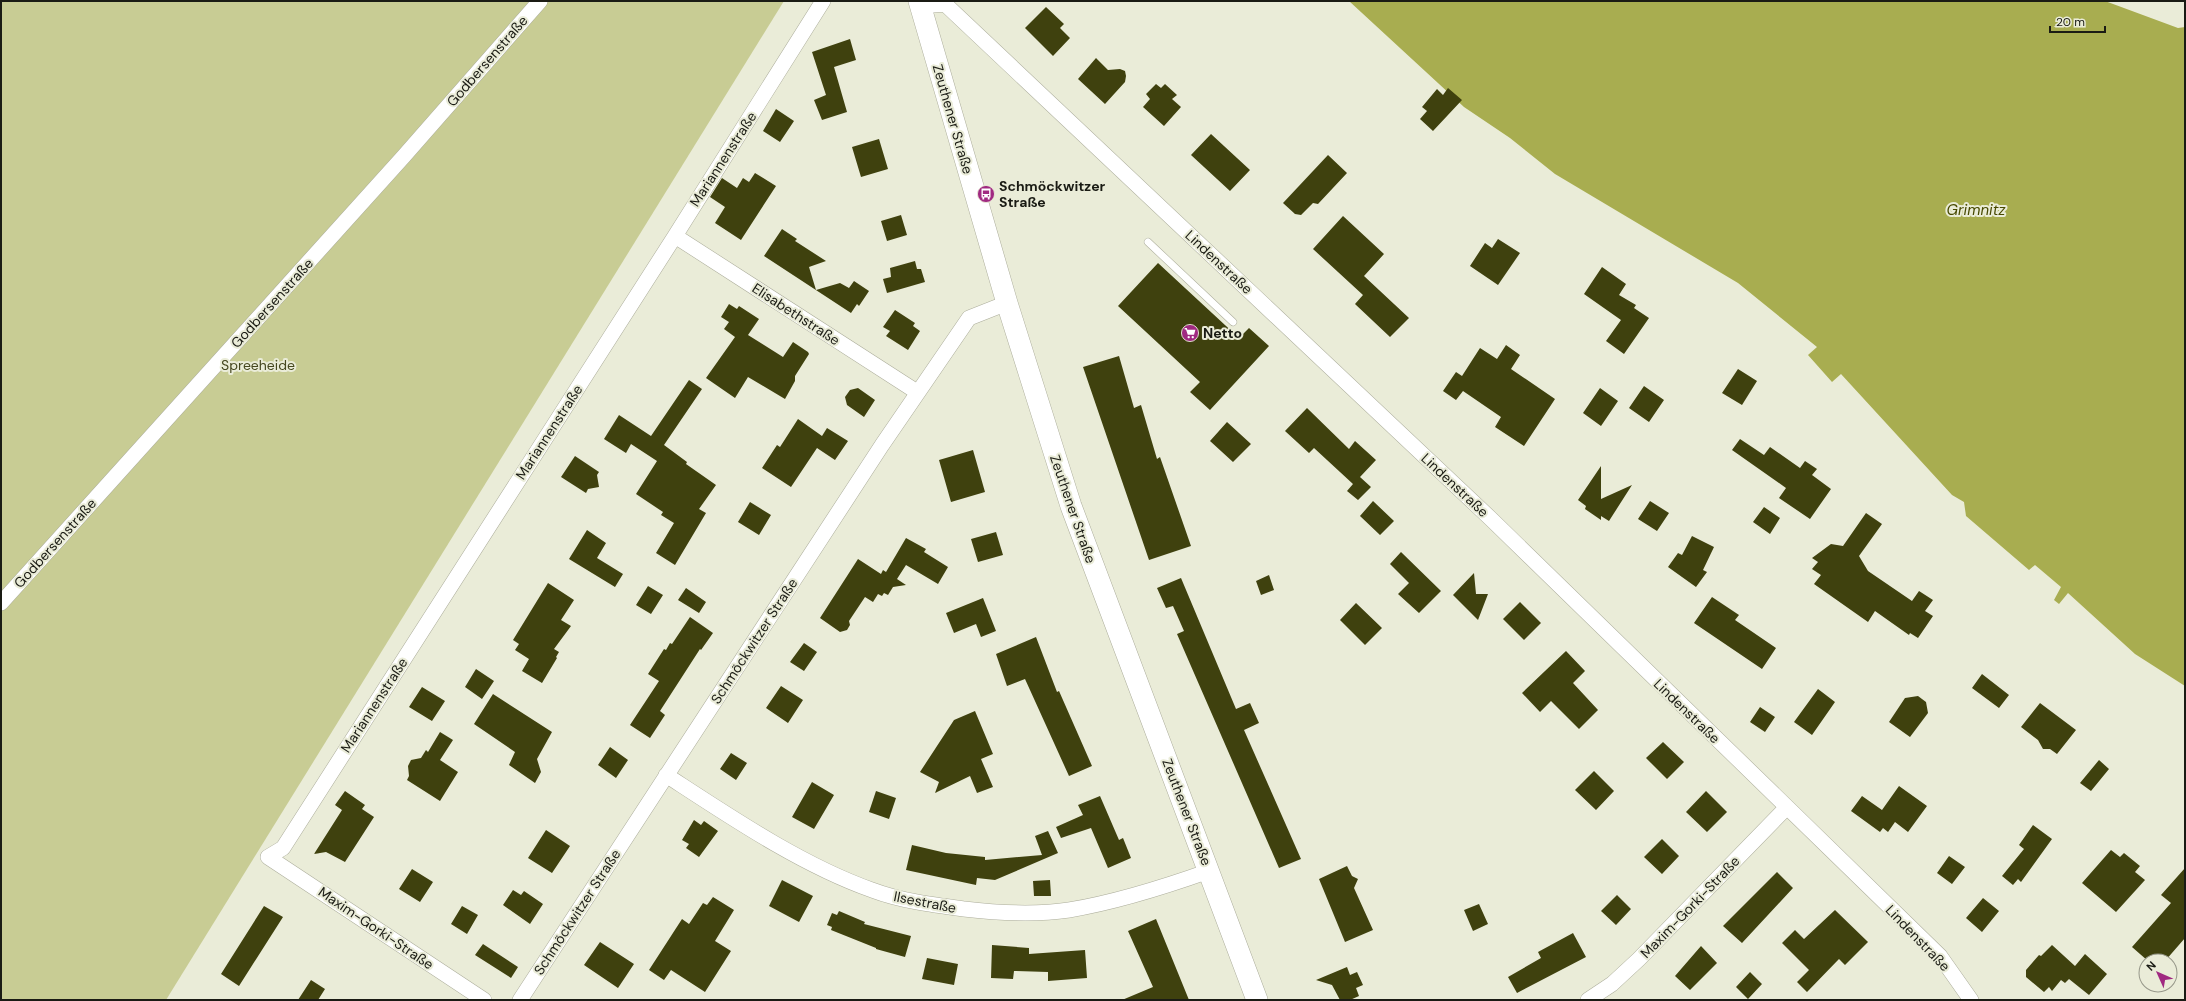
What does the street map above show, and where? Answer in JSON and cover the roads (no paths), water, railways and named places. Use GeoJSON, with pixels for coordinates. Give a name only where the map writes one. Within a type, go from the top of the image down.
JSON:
{"type":"FeatureCollection","features":[{"type":"Feature","properties":{"kind":"main road","name":"Zeuthener Straße"},"geometry":{"type":"LineString","coordinates":[[920,4],[1045,430],[1105,600],[1257,1000]]}},
{"type":"Feature","properties":{"kind":"street","name":"Godbersenstraße"},"geometry":{"type":"LineString","coordinates":[[1,603],[404,156],[540,1]]}},
{"type":"Feature","properties":{"kind":"street","name":"Mariannenstraße"},"geometry":{"type":"LineString","coordinates":[[268,857],[283,848],[675,236],[823,1]]}},
{"type":"Feature","properties":{"kind":"street","name":"Lindenstraße"},"geometry":{"type":"LineString","coordinates":[[920,4],[944,4],[1490,518],[1786,808],[1940,956],[1971,1000]]}},
{"type":"Feature","properties":{"kind":"street","name":"Elisabethstraße"},"geometry":{"type":"LineString","coordinates":[[675,236],[917,392]]}},
{"type":"Feature","properties":{"kind":"street","name":"Schmöckwitzer Straße"},"geometry":{"type":"LineString","coordinates":[[520,1000],[917,392],[969,318],[1007,304]]}},
{"type":"Feature","properties":{"kind":"street","name":"Ilsestraße"},"geometry":{"type":"LineString","coordinates":[[666,775],[735,819],[816,866],[840,878],[873,891],[946,907],[1016,913],[1068,910],[1108,902],[1209,871]]}},
{"type":"Feature","properties":{"kind":"street","name":"Maxim-Gorki-Straße"},"geometry":{"type":"LineString","coordinates":[[1588,1000],[1612,984],[1639,959],[1786,808]]}},
{"type":"Feature","properties":{"kind":"street","name":"Maxim-Gorki-Straße"},"geometry":{"type":"LineString","coordinates":[[268,857],[484,1000]]}},
{"type":"Feature","properties":{"kind":"lane"},"geometry":{"type":"LineString","coordinates":[[1148,242],[1233,322]]}},
{"type":"Feature","properties":{"kind":"water","name":"Grimnitz"},"geometry":{"type":"Polygon","coordinates":[[[1349,1],[2105,1],[2178,28],[2185,27],[2185,686],[2135,654],[2068,593],[2059,604],[2054,600],[2061,587],[2035,565],[2029,570],[1966,516],[1964,502],[1952,495],[1841,374],[1832,382],[1808,355],[1817,347],[1738,283],[1555,174],[1510,138],[1464,107],[1349,1]]]}},
{"type":"Feature","properties":{"kind":"place","name":"Schmöckwitzer Straße"},"geometry":{"type":"Point","coordinates":[986,194]}},
{"type":"Feature","properties":{"kind":"place","name":"Netto"},"geometry":{"type":"Point","coordinates":[1190,333]}},
{"type":"Feature","properties":{"kind":"park label","name":"Spreeheide"},"geometry":{"type":"Point","coordinates":[258,365]}}]}
